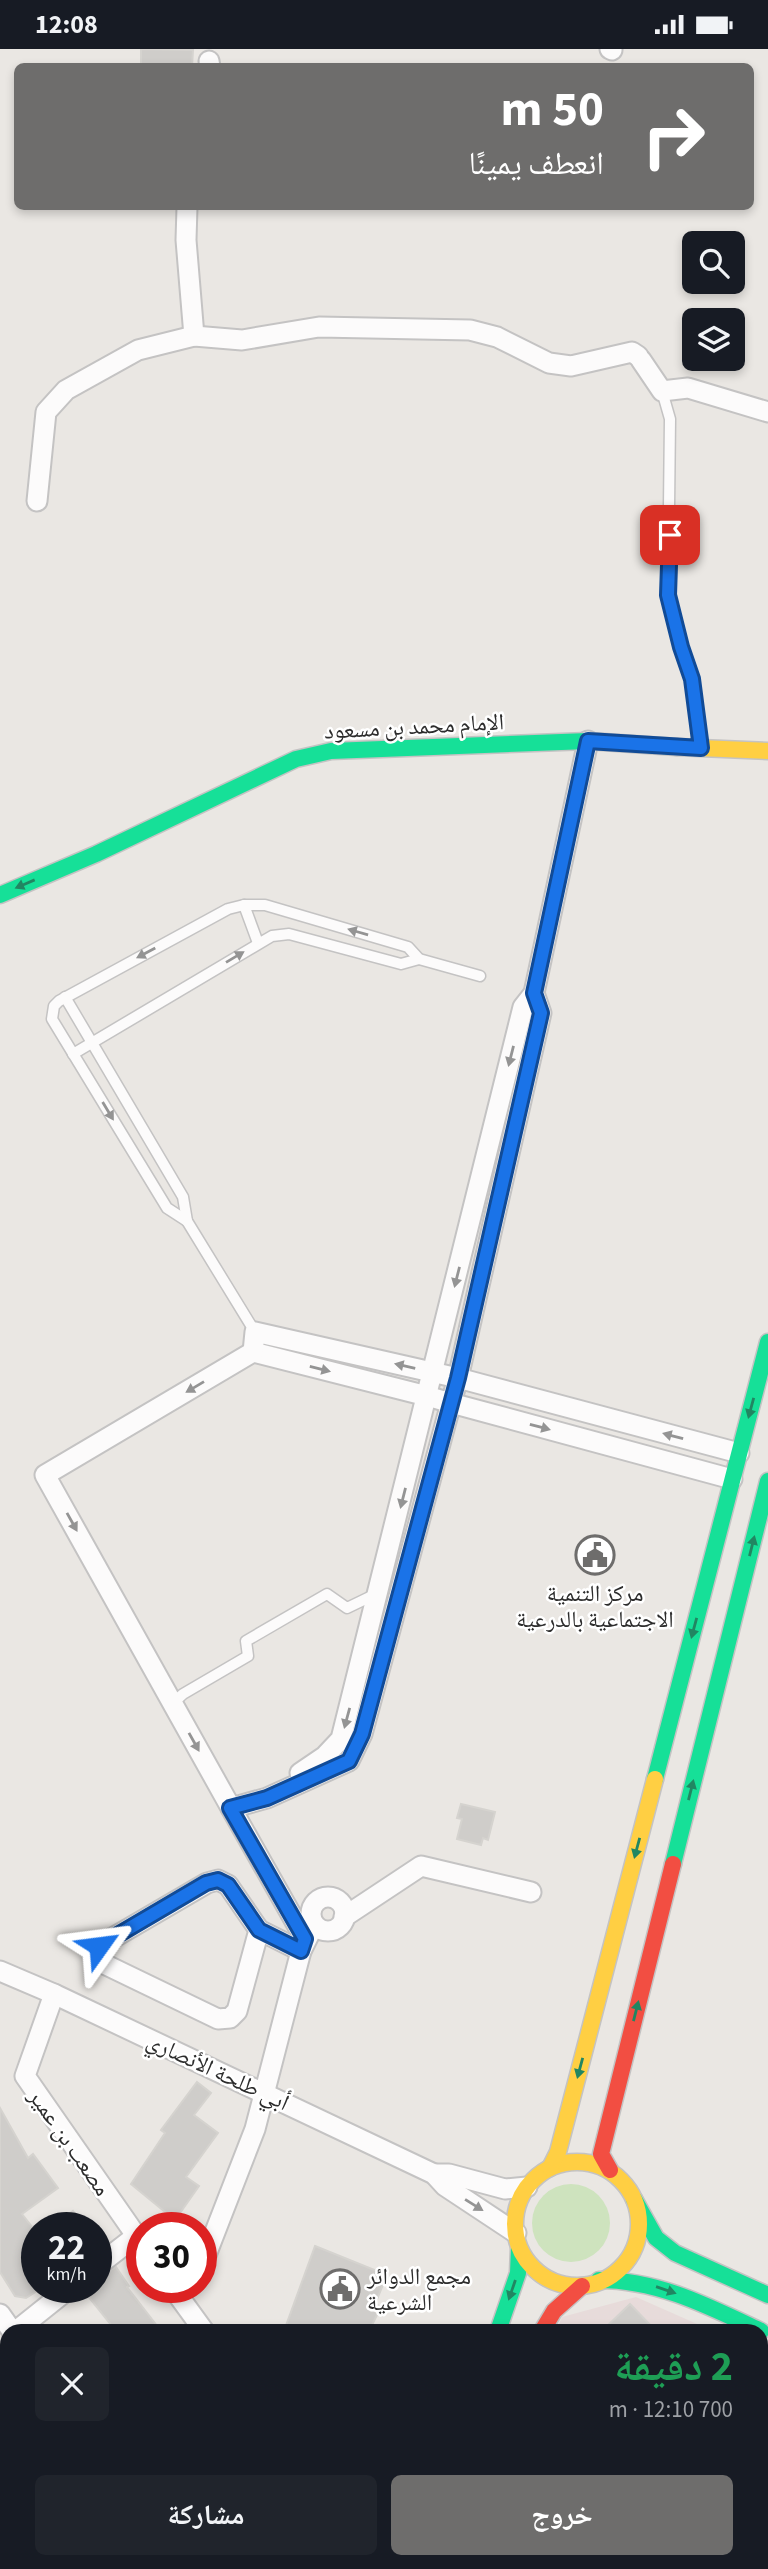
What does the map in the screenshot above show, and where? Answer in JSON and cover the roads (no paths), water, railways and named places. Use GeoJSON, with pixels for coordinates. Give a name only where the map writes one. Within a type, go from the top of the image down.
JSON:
{"type":"FeatureCollection","features":[{"type":"Feature","properties":{"kind":"main road","name":"الإمام محمد بن مسعود"},"geometry":{"type":"LineString","coordinates":[[5,902],[96,854],[296,759],[331,751],[588,741],[764,753]]}},
{"type":"Feature","properties":{"kind":"main road"},"geometry":{"type":"LineString","coordinates":[[550,2168],[558,2152],[768,1342]]}},
{"type":"Feature","properties":{"kind":"main road"},"geometry":{"type":"LineString","coordinates":[[610,2171],[601,2154],[768,1481]]}},
{"type":"Feature","properties":{"kind":"main road"},"geometry":{"type":"LineString","coordinates":[[500,2324],[518,2273],[517,2206],[527,2187],[540,2174],[574,2161],[593,2163],[610,2171],[624,2183],[656,2238],[675,2253],[768,2295]]}},
{"type":"Feature","properties":{"kind":"main road"},"geometry":{"type":"LineString","coordinates":[[545,2324],[566,2298],[582,2286],[617,2271],[630,2256],[638,2238],[639,2218],[634,2199]]}},
{"type":"Feature","properties":{"kind":"main road"},"geometry":{"type":"LineString","coordinates":[[518,2241],[530,2264],[545,2277],[563,2284],[582,2286]]}},
{"type":"Feature","properties":{"kind":"main road"},"geometry":{"type":"LineString","coordinates":[[599,2280],[623,2279],[664,2289],[745,2324]]}},
{"type":"Feature","properties":{"kind":"street"},"geometry":{"type":"LineString","coordinates":[[187,210],[186,240],[194,336]]}},
{"type":"Feature","properties":{"kind":"street"},"geometry":{"type":"LineString","coordinates":[[37,501],[46,412],[66,390],[138,349],[194,336],[242,340],[319,327],[470,330],[497,337],[549,363],[571,366],[632,352],[662,391],[688,388],[768,412]]}},
{"type":"Feature","properties":{"kind":"street"},"geometry":{"type":"LineString","coordinates":[[267,1798],[325,1756],[341,1739],[380,1592],[523,1007],[534,993],[588,741]]}},
{"type":"Feature","properties":{"kind":"street"},"geometry":{"type":"LineString","coordinates":[[230,1808],[267,1798],[349,1761],[362,1734],[458,1378],[541,1013],[534,993]]}},
{"type":"Feature","properties":{"kind":"street"},"geometry":{"type":"LineString","coordinates":[[253,1352],[255,1332],[458,1378],[739,1453]]}},
{"type":"Feature","properties":{"kind":"street"},"geometry":{"type":"LineString","coordinates":[[307,1938],[230,1808],[46,1475],[253,1352],[732,1479]]}},
{"type":"Feature","properties":{"kind":"street"},"geometry":{"type":"LineString","coordinates":[[259,1930],[237,2011],[230,2018],[218,2019],[100,1962],[97,1955],[99,1946],[206,1883],[218,1880],[228,1885],[259,1930],[307,1938],[323,1931],[334,1930],[344,1917],[421,1866],[531,1892]]}},
{"type":"Feature","properties":{"kind":"street"},"geometry":{"type":"LineString","coordinates":[[217,2227],[255,2129],[307,1938],[312,1909],[323,1898],[334,1899],[342,1906],[344,1917]]}},
{"type":"Feature","properties":{"kind":"street","name":"أبي طلحة الأنصاري"},"geometry":{"type":"LineString","coordinates":[[0,1971],[434,2174],[445,2186],[518,2241]]}},
{"type":"Feature","properties":{"kind":"street","name":"مصعب بن عمير"},"geometry":{"type":"LineString","coordinates":[[54,1994],[25,2076],[126,2221]]}},
{"type":"Feature","properties":{"kind":"street","name":"أبي طلحة الأنصاري"},"geometry":{"type":"LineString","coordinates":[[434,2174],[449,2174],[505,2189],[527,2187]]}},
{"type":"Feature","properties":{"kind":"street"},"geometry":{"type":"LineString","coordinates":[[23,2324],[50,2303]]}},
{"type":"Feature","properties":{"kind":"street"},"geometry":{"type":"LineString","coordinates":[[183,2303],[199,2324]]}},
{"type":"Feature","properties":{"kind":"street"},"geometry":{"type":"LineString","coordinates":[[186,2307],[188,2303]]}},
{"type":"Feature","properties":{"kind":"lane"},"geometry":{"type":"LineString","coordinates":[[662,391],[670,419],[668,595],[692,679],[701,748]]}},
{"type":"Feature","properties":{"kind":"lane"},"geometry":{"type":"LineString","coordinates":[[244,905],[258,943]]}},
{"type":"Feature","properties":{"kind":"lane"},"geometry":{"type":"LineString","coordinates":[[187,1221],[167,1207],[52,1019],[54,1006],[65,997],[228,909],[244,905],[265,905],[408,947],[419,958],[480,976]]}},
{"type":"Feature","properties":{"kind":"lane"},"geometry":{"type":"LineString","coordinates":[[73,1054],[272,936],[289,934],[401,964],[419,958]]}},
{"type":"Feature","properties":{"kind":"lane"},"geometry":{"type":"LineString","coordinates":[[65,997],[183,1197],[187,1221],[255,1332]]}},
{"type":"Feature","properties":{"kind":"lane"},"geometry":{"type":"LineString","coordinates":[[173,1703],[183,1694],[248,1656],[246,1641],[327,1594],[347,1608],[380,1592]]}},
{"type":"Feature","properties":{"kind":"place","name":"مركز التنمية الاجتماعية بالدرعية"},"geometry":{"type":"Point","coordinates":[595,1555]}},
{"type":"Feature","properties":{"kind":"place","name":"مجمع الدوائر الشرعية"},"geometry":{"type":"Point","coordinates":[340,2289]}}]}
